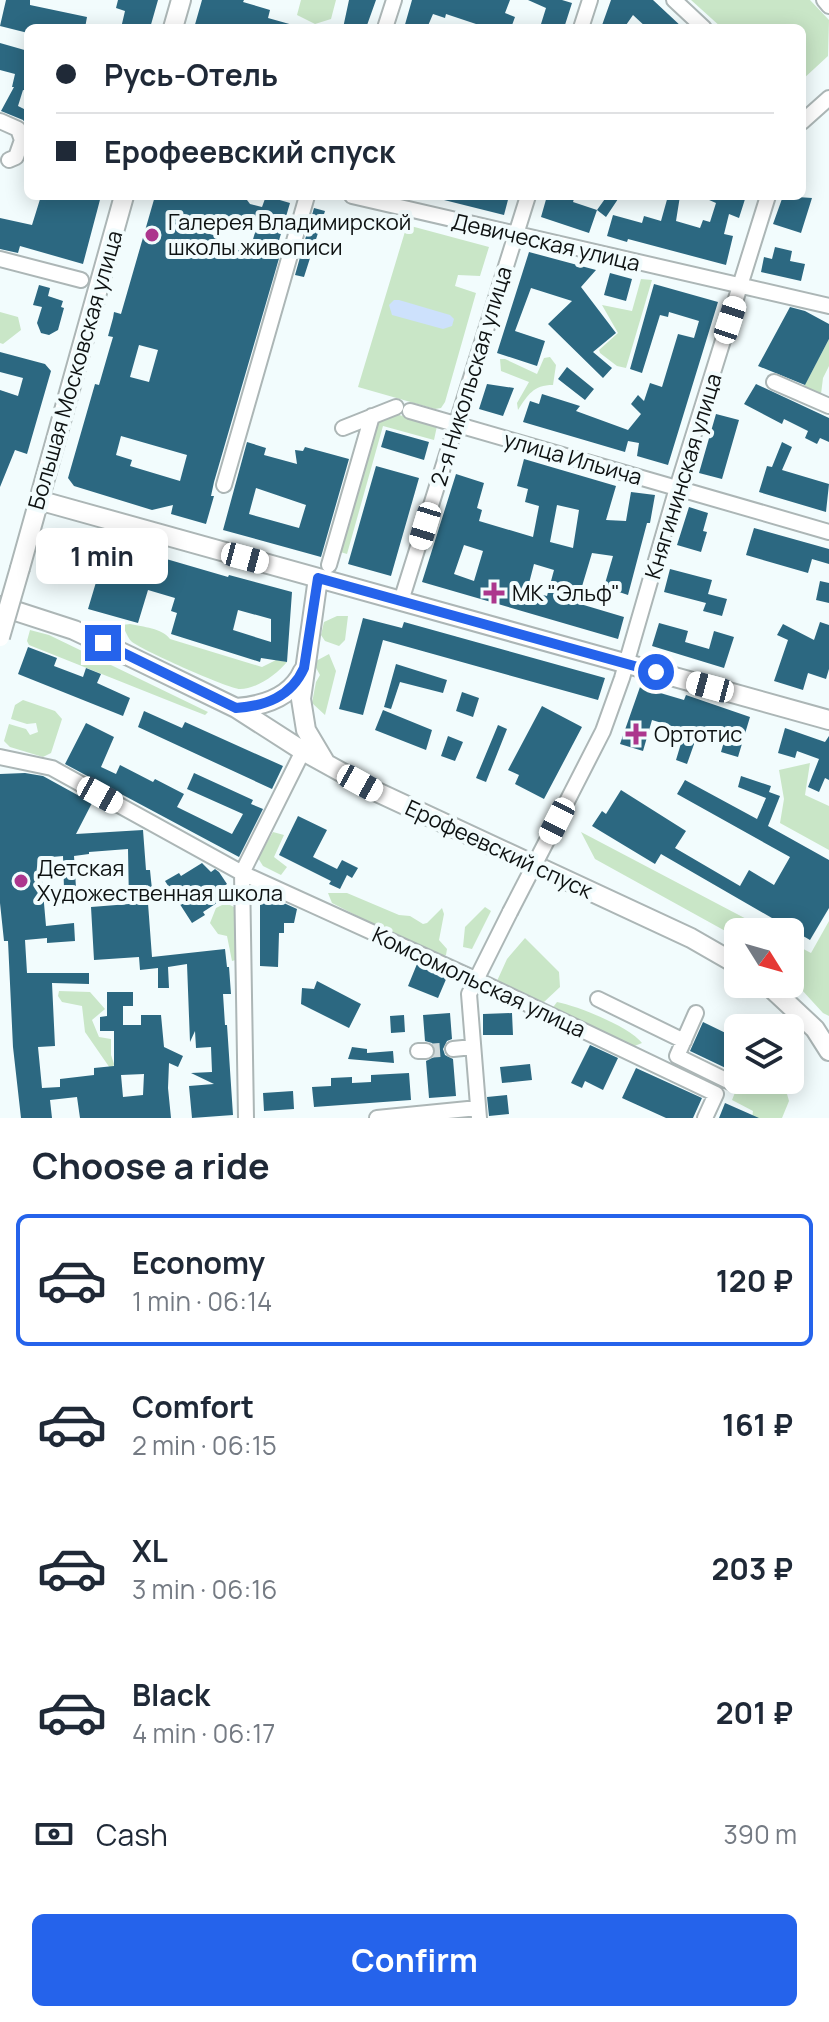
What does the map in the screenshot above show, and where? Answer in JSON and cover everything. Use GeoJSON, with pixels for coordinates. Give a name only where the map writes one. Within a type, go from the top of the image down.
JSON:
{"type":"FeatureCollection","features":[{"type":"Feature","properties":{"kind":"main road"},"geometry":{"type":"LineString","coordinates":[[174,24],[181,0]]}},
{"type":"Feature","properties":{"kind":"main road","name":"Большая Московская улица"},"geometry":{"type":"LineString","coordinates":[[0,637],[123,200]]}},
{"type":"Feature","properties":{"kind":"main road"},"geometry":{"type":"LineString","coordinates":[[38,500],[324,572],[401,601],[829,720]]}},
{"type":"Feature","properties":{"kind":"main road"},"geometry":{"type":"LineString","coordinates":[[324,572],[304,668],[301,699],[306,730],[326,764]]}},
{"type":"Feature","properties":{"kind":"main road","name":"Ерофеевский спуск"},"geometry":{"type":"LineString","coordinates":[[1,606],[74,630],[236,708],[303,751],[377,792],[691,938],[724,957]]}},
{"type":"Feature","properties":{"kind":"main road"},"geometry":{"type":"LineString","coordinates":[[236,708],[257,706],[278,698],[299,679],[304,668]]}},
{"type":"Feature","properties":{"kind":"main road"},"geometry":{"type":"LineString","coordinates":[[784,998],[822,1030],[829,1051]]}},
{"type":"Feature","properties":{"kind":"main road"},"geometry":{"type":"LineString","coordinates":[[822,1030],[829,1067]]}},
{"type":"Feature","properties":{"kind":"street"},"geometry":{"type":"LineString","coordinates":[[386,24],[394,0]]}},
{"type":"Feature","properties":{"kind":"street"},"geometry":{"type":"LineString","coordinates":[[582,24],[590,0]]}},
{"type":"Feature","properties":{"kind":"street"},"geometry":{"type":"LineString","coordinates":[[674,0],[700,24]]}},
{"type":"Feature","properties":{"kind":"street"},"geometry":{"type":"LineString","coordinates":[[824,0],[829,6]]}},
{"type":"Feature","properties":{"kind":"street"},"geometry":{"type":"LineString","coordinates":[[806,117],[829,98]]}},
{"type":"Feature","properties":{"kind":"street"},"geometry":{"type":"LineString","coordinates":[[0,121],[18,129],[24,138]]}},
{"type":"Feature","properties":{"kind":"street"},"geometry":{"type":"LineString","coordinates":[[3,163],[16,157],[24,142]]}},
{"type":"Feature","properties":{"kind":"street"},"geometry":{"type":"LineString","coordinates":[[224,485],[306,200]]}},
{"type":"Feature","properties":{"kind":"street","name":"Девическая улица"},"geometry":{"type":"LineString","coordinates":[[369,200],[829,306]]}},
{"type":"Feature","properties":{"kind":"street","name":"2-я Никольская улица"},"geometry":{"type":"LineString","coordinates":[[401,601],[527,200]]}},
{"type":"Feature","properties":{"kind":"street","name":"Княгининская улица"},"geometry":{"type":"LineString","coordinates":[[475,979],[603,731],[627,664],[677,488],[767,200]]}},
{"type":"Feature","properties":{"kind":"street"},"geometry":{"type":"LineString","coordinates":[[0,259],[81,280]]}},
{"type":"Feature","properties":{"kind":"street"},"geometry":{"type":"LineString","coordinates":[[774,382],[829,406]]}},
{"type":"Feature","properties":{"kind":"street","name":"улица Ильича"},"geometry":{"type":"LineString","coordinates":[[372,416],[403,409],[829,532]]}},
{"type":"Feature","properties":{"kind":"street"},"geometry":{"type":"LineString","coordinates":[[343,428],[372,416]]}},
{"type":"Feature","properties":{"kind":"street"},"geometry":{"type":"LineString","coordinates":[[324,572],[372,416]]}},
{"type":"Feature","properties":{"kind":"street"},"geometry":{"type":"LineString","coordinates":[[246,1118],[242,873],[303,751]]}},
{"type":"Feature","properties":{"kind":"street","name":"Комсомольская улица"},"geometry":{"type":"LineString","coordinates":[[0,757],[52,768],[242,873],[716,1094],[705,1118]]}},
{"type":"Feature","properties":{"kind":"street"},"geometry":{"type":"LineString","coordinates":[[377,1118],[479,1113],[469,994],[475,979]]}},
{"type":"Feature","properties":{"kind":"street"},"geometry":{"type":"LineString","coordinates":[[598,999],[684,1041]]}},
{"type":"Feature","properties":{"kind":"street"},"geometry":{"type":"LineString","coordinates":[[696,1013],[677,1056],[724,1079]]}},
{"type":"Feature","properties":{"kind":"street"},"geometry":{"type":"LineString","coordinates":[[453,1049],[473,1047]]}},
{"type":"Feature","properties":{"kind":"green space"},"geometry":{"type":"Polygon","coordinates":[[[301,0],[336,0],[331,19],[315,24],[297,15],[301,0]]]}},
{"type":"Feature","properties":{"kind":"green space"},"geometry":{"type":"Polygon","coordinates":[[[691,0],[810,0],[829,20],[828,56],[806,76],[806,24],[718,24],[691,0]]]}},
{"type":"Feature","properties":{"kind":"green space"},"geometry":{"type":"Polygon","coordinates":[[[407,225],[489,247],[480,276],[458,275],[455,286],[476,293],[441,408],[435,409],[358,387],[407,225]]]}},
{"type":"Feature","properties":{"kind":"green space"},"geometry":{"type":"Polygon","coordinates":[[[641,279],[652,280],[626,368],[617,366],[600,353],[599,350],[618,333],[602,305],[632,311],[641,279]]]}},
{"type":"Feature","properties":{"kind":"green space"},"geometry":{"type":"Polygon","coordinates":[[[0,312],[18,317],[21,330],[3,344],[0,343],[0,312]]]}},
{"type":"Feature","properties":{"kind":"green space"},"geometry":{"type":"Polygon","coordinates":[[[829,339],[829,366],[823,378],[821,394],[802,390],[829,339]]]}},
{"type":"Feature","properties":{"kind":"green space"},"geometry":{"type":"Polygon","coordinates":[[[550,357],[556,365],[553,385],[536,389],[518,410],[517,403],[529,382],[501,371],[500,359],[537,374],[544,358],[550,357]]]}},
{"type":"Feature","properties":{"kind":"green space"},"geometry":{"type":"Polygon","coordinates":[[[396,414],[437,426],[434,440],[383,426],[347,554],[337,551],[374,421],[396,414]]]}},
{"type":"Feature","properties":{"kind":"green space"},"geometry":{"type":"Polygon","coordinates":[[[337,616],[348,616],[345,640],[339,646],[325,641],[321,635],[324,622],[337,616]]]}},
{"type":"Feature","properties":{"kind":"green space"},"geometry":{"type":"Polygon","coordinates":[[[122,625],[157,630],[170,639],[262,667],[276,660],[287,662],[260,684],[240,689],[184,668],[137,645],[130,640],[122,625]]]}},
{"type":"Feature","properties":{"kind":"green space"},"geometry":{"type":"Polygon","coordinates":[[[30,630],[49,635],[208,712],[205,715],[29,645],[30,630]]]}},
{"type":"Feature","properties":{"kind":"green space"},"geometry":{"type":"Polygon","coordinates":[[[329,654],[336,671],[325,715],[312,703],[320,675],[316,661],[329,654]]]}},
{"type":"Feature","properties":{"kind":"green space"},"geometry":{"type":"Polygon","coordinates":[[[23,700],[55,711],[62,719],[51,753],[43,757],[10,747],[4,741],[9,724],[26,729],[30,735],[38,732],[36,723],[27,724],[11,719],[15,705],[23,700]]]}},
{"type":"Feature","properties":{"kind":"green space"},"geometry":{"type":"Polygon","coordinates":[[[810,763],[805,795],[829,806],[829,850],[780,823],[784,799],[779,770],[810,763]]]}},
{"type":"Feature","properties":{"kind":"green space"},"geometry":{"type":"Polygon","coordinates":[[[273,832],[284,835],[274,857],[287,867],[281,875],[263,866],[258,858],[273,832]]]}},
{"type":"Feature","properties":{"kind":"green space"},"geometry":{"type":"Polygon","coordinates":[[[581,832],[744,918],[724,918],[724,930],[595,859],[581,832]]]}},
{"type":"Feature","properties":{"kind":"green space"},"geometry":{"type":"Polygon","coordinates":[[[328,893],[347,893],[399,915],[410,916],[423,924],[442,908],[444,914],[439,940],[447,949],[446,955],[439,958],[332,903],[328,893]]]}},
{"type":"Feature","properties":{"kind":"green space"},"geometry":{"type":"Polygon","coordinates":[[[226,903],[236,908],[239,959],[232,961],[227,936],[218,934],[210,923],[216,908],[226,903]]]}},
{"type":"Feature","properties":{"kind":"green space"},"geometry":{"type":"Polygon","coordinates":[[[485,907],[491,911],[472,949],[463,947],[465,927],[485,907]]]}},
{"type":"Feature","properties":{"kind":"green space"},"geometry":{"type":"Polygon","coordinates":[[[829,921],[829,1016],[804,992],[804,949],[811,953],[829,921]]]}},
{"type":"Feature","properties":{"kind":"green space"},"geometry":{"type":"Polygon","coordinates":[[[525,938],[559,972],[560,987],[544,1002],[526,999],[497,981],[507,959],[525,938]]]}},
{"type":"Feature","properties":{"kind":"green space"},"geometry":{"type":"Polygon","coordinates":[[[59,991],[90,992],[105,1009],[92,1020],[99,1037],[111,1039],[112,1071],[85,1032],[82,1006],[62,1002],[59,991]]]}},
{"type":"Feature","properties":{"kind":"green space"},"geometry":{"type":"Polygon","coordinates":[[[557,1002],[603,1018],[627,1030],[642,1043],[627,1049],[551,1010],[557,1002]]]}},
{"type":"Feature","properties":{"kind":"green space"},"geometry":{"type":"Polygon","coordinates":[[[734,1094],[787,1094],[789,1101],[782,1118],[752,1118],[753,1111],[732,1100],[734,1094]]]}},
{"type":"Feature","properties":{"kind":"water"},"geometry":{"type":"Polygon","coordinates":[[[399,300],[450,315],[454,319],[452,326],[443,329],[392,315],[389,305],[399,300]]]}},
{"type":"Feature","properties":{"kind":"building"},"geometry":{"type":"Polygon","coordinates":[[[6,0],[30,0],[30,5],[87,17],[86,24],[24,24],[24,32],[0,26],[6,0]]]}},
{"type":"Feature","properties":{"kind":"building"},"geometry":{"type":"Polygon","coordinates":[[[118,0],[158,0],[151,24],[122,24],[125,11],[116,8],[118,0]]]}},
{"type":"Feature","properties":{"kind":"building"},"geometry":{"type":"Polygon","coordinates":[[[202,0],[244,0],[270,10],[268,18],[289,24],[195,24],[202,0]]]}},
{"type":"Feature","properties":{"kind":"building"},"geometry":{"type":"Polygon","coordinates":[[[349,0],[376,0],[367,24],[344,24],[349,0]]]}},
{"type":"Feature","properties":{"kind":"building"},"geometry":{"type":"Polygon","coordinates":[[[412,0],[510,0],[505,13],[515,17],[512,24],[476,24],[446,14],[445,18],[433,14],[429,24],[405,24],[412,0]]]}},
{"type":"Feature","properties":{"kind":"building"},"geometry":{"type":"Polygon","coordinates":[[[528,0],[572,3],[565,24],[541,24],[546,8],[528,0]]]}},
{"type":"Feature","properties":{"kind":"building"},"geometry":{"type":"Polygon","coordinates":[[[611,0],[653,0],[679,24],[643,24],[633,15],[627,24],[602,24],[611,0]]]}},
{"type":"Feature","properties":{"kind":"building"},"geometry":{"type":"Polygon","coordinates":[[[0,43],[24,50],[24,90],[18,106],[24,109],[24,121],[1,111],[14,87],[15,74],[0,70],[0,43]]]}},
{"type":"Feature","properties":{"kind":"building"},"geometry":{"type":"Polygon","coordinates":[[[812,198],[801,233],[773,224],[782,200],[812,198]]]}},
{"type":"Feature","properties":{"kind":"building"},"geometry":{"type":"Polygon","coordinates":[[[40,200],[100,200],[83,264],[20,246],[18,253],[0,249],[0,218],[32,225],[40,200]]]}},
{"type":"Feature","properties":{"kind":"building"},"geometry":{"type":"Polygon","coordinates":[[[154,200],[247,200],[262,207],[265,200],[290,203],[275,254],[280,255],[214,482],[211,496],[214,496],[206,524],[171,514],[173,505],[152,510],[74,486],[68,478],[95,384],[99,385],[113,337],[108,336],[114,312],[121,314],[154,200]],[[208,215],[203,232],[220,237],[218,245],[249,253],[256,229],[208,215]],[[139,345],[130,377],[149,382],[158,350],[139,345]],[[121,436],[116,455],[132,460],[130,466],[180,481],[187,455],[121,436]]]}},
{"type":"Feature","properties":{"kind":"building"},"geometry":{"type":"Polygon","coordinates":[[[444,200],[508,200],[504,215],[444,200]]]}},
{"type":"Feature","properties":{"kind":"building"},"geometry":{"type":"Polygon","coordinates":[[[546,200],[574,200],[597,210],[589,233],[541,217],[546,200]]]}},
{"type":"Feature","properties":{"kind":"building"},"geometry":{"type":"Polygon","coordinates":[[[604,200],[617,200],[606,217],[597,210],[604,200]]]}},
{"type":"Feature","properties":{"kind":"building"},"geometry":{"type":"Polygon","coordinates":[[[667,200],[679,200],[676,221],[700,228],[703,220],[710,222],[716,203],[709,200],[745,200],[739,218],[729,214],[724,234],[733,236],[726,265],[607,236],[613,215],[642,223],[644,216],[661,221],[667,200]]]}},
{"type":"Feature","properties":{"kind":"building"},"geometry":{"type":"Polygon","coordinates":[[[314,208],[325,211],[304,277],[295,275],[314,208]]]}},
{"type":"Feature","properties":{"kind":"building"},"geometry":{"type":"Polygon","coordinates":[[[775,247],[792,251],[790,261],[805,264],[801,281],[761,272],[764,257],[772,259],[775,247]]]}},
{"type":"Feature","properties":{"kind":"building"},"geometry":{"type":"Polygon","coordinates":[[[529,252],[596,270],[581,287],[616,333],[593,352],[612,368],[603,378],[548,324],[572,301],[531,288],[515,331],[545,341],[537,366],[497,353],[529,252]]]}},
{"type":"Feature","properties":{"kind":"building"},"geometry":{"type":"Polygon","coordinates":[[[610,273],[632,279],[626,301],[604,295],[610,273]]]}},
{"type":"Feature","properties":{"kind":"building"},"geometry":{"type":"Polygon","coordinates":[[[654,284],[718,302],[668,465],[637,456],[639,443],[628,441],[625,452],[523,422],[530,401],[539,404],[542,394],[580,406],[576,411],[628,430],[641,414],[631,404],[638,395],[644,401],[650,383],[662,387],[678,334],[694,338],[699,321],[669,312],[668,317],[660,315],[642,373],[630,369],[654,284]]]}},
{"type":"Feature","properties":{"kind":"building"},"geometry":{"type":"Polygon","coordinates":[[[39,285],[50,288],[48,296],[63,301],[58,330],[49,335],[41,333],[37,323],[42,307],[33,305],[39,285]]]}},
{"type":"Feature","properties":{"kind":"building"},"geometry":{"type":"Polygon","coordinates":[[[790,307],[829,324],[829,339],[805,385],[758,366],[790,307]]]}},
{"type":"Feature","properties":{"kind":"building"},"geometry":{"type":"Polygon","coordinates":[[[0,352],[45,364],[51,371],[27,454],[15,450],[0,487],[0,390],[18,396],[23,378],[0,372],[0,352]]]}},
{"type":"Feature","properties":{"kind":"building"},"geometry":{"type":"Polygon","coordinates":[[[567,367],[594,389],[585,400],[558,379],[567,367]]]}},
{"type":"Feature","properties":{"kind":"building"},"geometry":{"type":"Polygon","coordinates":[[[487,384],[514,388],[503,416],[479,409],[487,384]]]}},
{"type":"Feature","properties":{"kind":"building"},"geometry":{"type":"Polygon","coordinates":[[[756,384],[829,418],[829,442],[820,438],[817,444],[805,438],[808,431],[784,419],[782,424],[744,404],[756,384]]]}},
{"type":"Feature","properties":{"kind":"building"},"geometry":{"type":"Polygon","coordinates":[[[716,414],[739,420],[722,479],[699,473],[716,414]]]}},
{"type":"Feature","properties":{"kind":"building"},"geometry":{"type":"Polygon","coordinates":[[[386,430],[429,442],[424,460],[381,447],[386,430]]]}},
{"type":"Feature","properties":{"kind":"building"},"geometry":{"type":"Polygon","coordinates":[[[247,442],[266,448],[264,455],[297,464],[295,450],[303,451],[305,447],[349,459],[321,557],[223,530],[247,442]],[[256,488],[249,514],[299,528],[306,505],[256,488]]]}},
{"type":"Feature","properties":{"kind":"building"},"geometry":{"type":"Polygon","coordinates":[[[782,442],[792,447],[782,470],[829,484],[826,512],[759,492],[767,466],[772,467],[782,442]]]}},
{"type":"Feature","properties":{"kind":"building"},"geometry":{"type":"Polygon","coordinates":[[[524,459],[616,486],[606,520],[626,521],[631,492],[655,495],[650,523],[647,523],[628,595],[604,587],[613,556],[592,553],[577,603],[624,617],[618,639],[422,582],[456,474],[484,483],[477,508],[482,510],[479,521],[533,537],[539,506],[525,502],[528,489],[517,486],[524,459]],[[557,505],[550,542],[573,548],[579,510],[557,505]],[[464,545],[454,574],[474,581],[483,551],[464,545]],[[534,564],[527,591],[547,596],[554,570],[534,564]]]}},
{"type":"Feature","properties":{"kind":"building"},"geometry":{"type":"Polygon","coordinates":[[[376,466],[419,478],[391,576],[348,564],[376,466]]]}},
{"type":"Feature","properties":{"kind":"building"},"geometry":{"type":"Polygon","coordinates":[[[689,507],[708,513],[701,552],[677,545],[689,507]]]}},
{"type":"Feature","properties":{"kind":"building"},"geometry":{"type":"Polygon","coordinates":[[[754,528],[829,549],[829,564],[812,559],[808,573],[746,555],[754,528]]]}},
{"type":"Feature","properties":{"kind":"building"},"geometry":{"type":"Polygon","coordinates":[[[108,542],[292,592],[287,662],[261,658],[260,662],[171,634],[177,613],[171,611],[175,598],[148,590],[138,623],[88,609],[108,542]],[[238,610],[233,630],[271,642],[271,619],[238,610]]]}},
{"type":"Feature","properties":{"kind":"building"},"geometry":{"type":"Polygon","coordinates":[[[670,569],[712,580],[708,594],[727,599],[722,616],[703,611],[706,603],[664,592],[670,569]]]}},
{"type":"Feature","properties":{"kind":"building"},"geometry":{"type":"Polygon","coordinates":[[[820,581],[829,583],[829,603],[816,600],[820,581]]]}},
{"type":"Feature","properties":{"kind":"building"},"geometry":{"type":"Polygon","coordinates":[[[363,618],[402,628],[404,622],[605,678],[598,700],[383,640],[363,715],[339,709],[363,618]]]}},
{"type":"Feature","properties":{"kind":"building"},"geometry":{"type":"Polygon","coordinates":[[[820,622],[829,625],[829,669],[826,679],[808,673],[803,690],[774,681],[788,640],[777,635],[783,624],[814,640],[820,622]]]}},
{"type":"Feature","properties":{"kind":"building"},"geometry":{"type":"Polygon","coordinates":[[[659,623],[688,631],[685,642],[709,649],[714,631],[734,637],[724,668],[652,646],[659,623]]]}},
{"type":"Feature","properties":{"kind":"building"},"geometry":{"type":"Polygon","coordinates":[[[28,647],[57,658],[54,666],[83,677],[86,668],[101,674],[97,683],[130,698],[123,716],[18,674],[28,647]]]}},
{"type":"Feature","properties":{"kind":"building"},"geometry":{"type":"Polygon","coordinates":[[[396,664],[447,680],[443,693],[400,682],[391,709],[384,707],[396,664]]]}},
{"type":"Feature","properties":{"kind":"building"},"geometry":{"type":"Polygon","coordinates":[[[640,687],[684,700],[686,695],[750,717],[738,757],[721,752],[725,738],[699,730],[687,764],[676,760],[682,740],[675,738],[678,728],[652,720],[643,751],[620,744],[640,687]]]}},
{"type":"Feature","properties":{"kind":"building"},"geometry":{"type":"Polygon","coordinates":[[[462,692],[479,698],[473,717],[456,711],[462,692]]]}},
{"type":"Feature","properties":{"kind":"building"},"geometry":{"type":"Polygon","coordinates":[[[542,706],[582,727],[544,799],[515,784],[519,775],[508,770],[542,706]]]}},
{"type":"Feature","properties":{"kind":"building"},"geometry":{"type":"Polygon","coordinates":[[[383,710],[432,730],[426,750],[375,730],[383,710]]]}},
{"type":"Feature","properties":{"kind":"building"},"geometry":{"type":"Polygon","coordinates":[[[144,711],[182,728],[185,722],[283,766],[272,789],[138,727],[144,711]]]}},
{"type":"Feature","properties":{"kind":"building"},"geometry":{"type":"Polygon","coordinates":[[[86,723],[114,737],[101,767],[116,774],[120,765],[153,782],[155,779],[184,794],[177,807],[232,834],[243,814],[187,789],[194,773],[253,800],[251,804],[263,809],[239,857],[65,764],[86,723]]]}},
{"type":"Feature","properties":{"kind":"building"},"geometry":{"type":"Polygon","coordinates":[[[498,725],[507,729],[486,782],[476,778],[498,725]]]}},
{"type":"Feature","properties":{"kind":"building"},"geometry":{"type":"Polygon","coordinates":[[[785,728],[825,742],[829,736],[829,780],[825,778],[819,792],[808,787],[819,759],[797,751],[795,758],[778,753],[785,728]]]}},
{"type":"Feature","properties":{"kind":"building"},"geometry":{"type":"Polygon","coordinates":[[[448,736],[463,742],[455,761],[441,756],[448,736]]]}},
{"type":"Feature","properties":{"kind":"building"},"geometry":{"type":"Polygon","coordinates":[[[0,774],[43,776],[92,803],[76,834],[143,830],[146,870],[150,870],[152,889],[147,890],[152,957],[225,949],[231,994],[223,994],[233,1115],[192,1118],[189,1086],[214,1084],[191,1073],[212,1072],[211,1047],[196,1048],[195,1031],[190,1042],[187,964],[168,967],[169,988],[158,988],[158,968],[140,970],[139,957],[94,960],[91,907],[129,904],[128,849],[74,856],[76,888],[64,889],[63,856],[40,858],[46,926],[74,923],[75,941],[47,943],[47,938],[25,940],[27,973],[89,973],[89,984],[52,983],[55,1046],[38,1047],[42,1088],[60,1087],[60,1079],[94,1075],[94,1068],[114,1066],[114,1031],[100,1031],[100,1017],[107,1016],[107,992],[133,992],[133,1006],[123,1006],[123,1025],[141,1025],[141,1015],[161,1015],[164,1047],[183,1056],[178,1067],[169,1063],[171,1118],[80,1118],[77,1097],[50,1100],[52,1118],[21,1118],[13,1047],[8,941],[4,941],[0,903],[0,774]],[[144,1074],[121,1075],[123,1097],[143,1095],[144,1074]]]}},
{"type":"Feature","properties":{"kind":"building"},"geometry":{"type":"Polygon","coordinates":[[[741,776],[771,786],[769,792],[780,796],[768,826],[829,860],[829,908],[810,940],[804,937],[804,918],[772,918],[661,854],[655,864],[592,826],[602,811],[606,814],[621,790],[686,831],[675,848],[740,886],[749,870],[774,885],[790,857],[677,794],[685,780],[757,819],[766,798],[738,787],[741,776]]]}},
{"type":"Feature","properties":{"kind":"building"},"geometry":{"type":"Polygon","coordinates":[[[298,816],[327,830],[313,857],[337,869],[342,860],[358,868],[352,878],[347,875],[340,889],[329,884],[331,881],[279,855],[298,816]]]}},
{"type":"Feature","properties":{"kind":"building"},"geometry":{"type":"Polygon","coordinates":[[[202,863],[211,872],[215,869],[219,872],[227,884],[221,888],[226,897],[192,923],[165,881],[179,873],[181,876],[202,863]]]}},
{"type":"Feature","properties":{"kind":"building"},"geometry":{"type":"Polygon","coordinates":[[[275,899],[297,909],[294,923],[284,923],[284,933],[279,933],[278,967],[260,966],[260,900],[275,899]]]}},
{"type":"Feature","properties":{"kind":"building"},"geometry":{"type":"Polygon","coordinates":[[[417,964],[447,977],[438,998],[408,986],[417,964]]]}},
{"type":"Feature","properties":{"kind":"building"},"geometry":{"type":"Polygon","coordinates":[[[317,981],[361,1004],[349,1028],[301,1004],[302,988],[314,989],[317,981]]]}},
{"type":"Feature","properties":{"kind":"building"},"geometry":{"type":"Polygon","coordinates":[[[450,1013],[452,1039],[443,1049],[445,1055],[453,1059],[456,1096],[429,1098],[426,1061],[434,1057],[436,1050],[432,1043],[425,1041],[423,1015],[450,1013]]]}},
{"type":"Feature","properties":{"kind":"building"},"geometry":{"type":"Polygon","coordinates":[[[512,1013],[513,1035],[483,1035],[483,1014],[512,1013]]]}},
{"type":"Feature","properties":{"kind":"building"},"geometry":{"type":"Polygon","coordinates":[[[404,1015],[405,1032],[391,1033],[390,1016],[404,1015]]]}},
{"type":"Feature","properties":{"kind":"building"},"geometry":{"type":"Polygon","coordinates":[[[703,1022],[724,1032],[724,1067],[690,1051],[703,1022]]]}},
{"type":"Feature","properties":{"kind":"building"},"geometry":{"type":"Polygon","coordinates":[[[590,1045],[618,1058],[603,1090],[585,1081],[582,1088],[571,1083],[590,1045]]]}},
{"type":"Feature","properties":{"kind":"building"},"geometry":{"type":"Polygon","coordinates":[[[352,1047],[367,1049],[367,1053],[393,1051],[394,1063],[348,1059],[352,1047]]]}},
{"type":"Feature","properties":{"kind":"building"},"geometry":{"type":"Polygon","coordinates":[[[530,1064],[532,1080],[502,1083],[500,1067],[530,1064]]]}},
{"type":"Feature","properties":{"kind":"building"},"geometry":{"type":"Polygon","coordinates":[[[636,1068],[702,1098],[693,1118],[666,1118],[622,1098],[636,1068]]]}},
{"type":"Feature","properties":{"kind":"building"},"geometry":{"type":"Polygon","coordinates":[[[409,1073],[411,1100],[314,1107],[312,1087],[331,1086],[331,1078],[352,1077],[352,1083],[371,1082],[371,1075],[409,1073]]]}},
{"type":"Feature","properties":{"kind":"building"},"geometry":{"type":"Polygon","coordinates":[[[293,1091],[294,1109],[264,1111],[263,1093],[293,1091]]]}},
{"type":"Feature","properties":{"kind":"building"},"geometry":{"type":"Polygon","coordinates":[[[507,1095],[509,1114],[489,1116],[487,1097],[507,1095]]]}},
{"type":"Feature","properties":{"kind":"building"},"geometry":{"type":"Polygon","coordinates":[[[725,1103],[759,1118],[719,1118],[725,1103]]]}},
{"type":"Feature","properties":{"kind":"tunnel"},"geometry":{"type":"LineString","coordinates":[[426,1051],[453,1049]]}},
{"type":"Feature","properties":{"kind":"place","name":"Галерея Владимирской школы живописи"},"geometry":{"type":"Point","coordinates":[152,235]}},
{"type":"Feature","properties":{"kind":"place","name":"МК \"Эльф\""},"geometry":{"type":"Point","coordinates":[494,593]}},
{"type":"Feature","properties":{"kind":"place","name":"Ортотис"},"geometry":{"type":"Point","coordinates":[636,734]}},
{"type":"Feature","properties":{"kind":"place","name":"Детская Художественная школа"},"geometry":{"type":"Point","coordinates":[21,881]}},
{"type":"Feature","properties":{"kind":"route"},"geometry":{"type":"LineString","coordinates":[[103,643],[236,708],[257,706],[278,698],[299,679],[304,668],[318,578],[656,672]]}}]}
